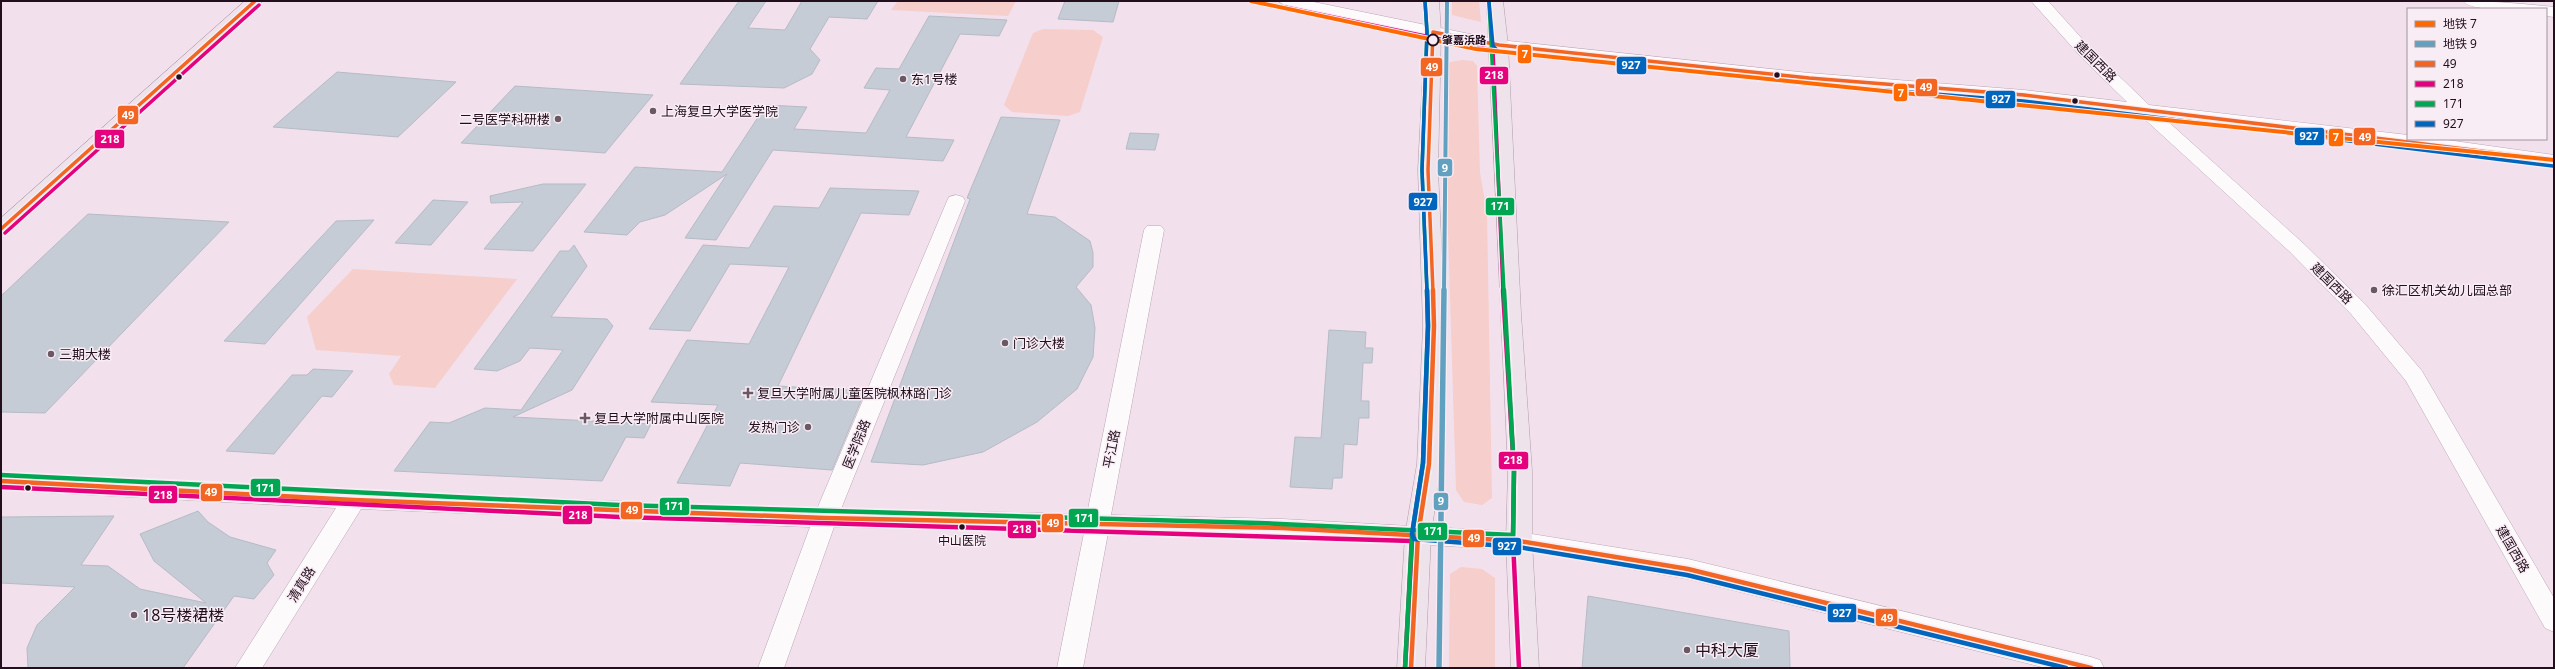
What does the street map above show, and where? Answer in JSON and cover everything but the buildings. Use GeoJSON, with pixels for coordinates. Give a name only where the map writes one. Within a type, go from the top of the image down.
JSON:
{"type":"FeatureCollection","features":[{"type":"Feature","properties":{"kind":"main road"},"geometry":{"type":"LineString","coordinates":[[1,229],[254,1]]}},
{"type":"Feature","properties":{"kind":"main road"},"geometry":{"type":"LineString","coordinates":[[1412,668],[1418,535],[1429,464],[1434,326],[1428,170],[1433,32],[1432,1]]}},
{"type":"Feature","properties":{"kind":"main road"},"geometry":{"type":"LineString","coordinates":[[1494,1],[1500,45],[1510,314],[1520,471],[1519,541],[1525,668]]}},
{"type":"Feature","properties":{"kind":"street"},"geometry":{"type":"LineString","coordinates":[[1286,1],[1500,45],[1803,77],[2024,96],[2144,109],[2554,160]]}},
{"type":"Feature","properties":{"kind":"street","name":"建国西路"},"geometry":{"type":"LineString","coordinates":[[2038,1],[2088,55],[2144,109],[2341,292],[2414,376],[2554,621]]}},
{"type":"Feature","properties":{"kind":"street"},"geometry":{"type":"LineString","coordinates":[[2471,1],[2526,8]]}},
{"type":"Feature","properties":{"kind":"street","name":"医学院路"},"geometry":{"type":"LineString","coordinates":[[770,668],[825,518],[956,201]]}},
{"type":"Feature","properties":{"kind":"street","name":"平江路"},"geometry":{"type":"LineString","coordinates":[[1070,668],[1096,524],[1154,230]]}},
{"type":"Feature","properties":{"kind":"street"},"geometry":{"type":"LineString","coordinates":[[1,481],[354,500],[825,518],[1282,528],[1519,541],[1688,569],[2091,668]]}},
{"type":"Feature","properties":{"kind":"street","name":"清真路"},"geometry":{"type":"LineString","coordinates":[[248,668],[354,500]]}},
{"type":"Feature","properties":{"kind":"shaded area"},"geometry":{"type":"Polygon","coordinates":[[[898,1],[1016,1],[1008,16],[891,10],[898,1]]]}},
{"type":"Feature","properties":{"kind":"shaded area"},"geometry":{"type":"Polygon","coordinates":[[[1452,1],[1479,1],[1481,22],[1452,15],[1452,1]]]}},
{"type":"Feature","properties":{"kind":"shaded area"},"geometry":{"type":"Polygon","coordinates":[[[1043,29],[1093,30],[1103,37],[1080,112],[1068,116],[1012,112],[1004,105],[1033,33],[1043,29]]]}},
{"type":"Feature","properties":{"kind":"shaded area"},"geometry":{"type":"Polygon","coordinates":[[[1462,60],[1473,61],[1477,66],[1480,173],[1487,212],[1492,498],[1482,505],[1464,502],[1456,490],[1443,69],[1450,62],[1462,60]]]}},
{"type":"Feature","properties":{"kind":"shaded area"},"geometry":{"type":"Polygon","coordinates":[[[353,269],[517,279],[435,388],[394,385],[389,374],[401,356],[316,350],[307,317],[353,269]]]}},
{"type":"Feature","properties":{"kind":"shaded area"},"geometry":{"type":"Polygon","coordinates":[[[1461,567],[1482,569],[1495,578],[1495,668],[1449,668],[1450,574],[1461,567]]]}},
{"type":"Feature","properties":{"kind":"metro line","name":"7"},"geometry":{"type":"LineString","coordinates":[[1251,1],[1476,49],[2554,160]]}},
{"type":"Feature","properties":{"kind":"metro line","name":"9"},"geometry":{"type":"LineString","coordinates":[[1439,668],[1447,1]]}},
{"type":"Feature","properties":{"kind":"transit line","name":"49"},"geometry":{"type":"LineString","coordinates":[[1,229],[255,1]]}},
{"type":"Feature","properties":{"kind":"transit line","name":"171"},"geometry":{"type":"LineString","coordinates":[[1405,668],[1412,535],[1423,463],[1428,326],[1422,170],[1427,32],[1425,1]]}},
{"type":"Feature","properties":{"kind":"transit line","name":"927"},"geometry":{"type":"LineString","coordinates":[[1425,1],[1427,32],[1422,170],[1428,326],[1423,463],[1412,534],[1414,539],[1518,547],[1687,575],[2066,668]]}},
{"type":"Feature","properties":{"kind":"transit line","name":"171"},"geometry":{"type":"LineString","coordinates":[[1,475],[619,505],[1259,523],[1513,535],[1514,471],[1489,2]]}},
{"type":"Feature","properties":{"kind":"transit line","name":"927"},"geometry":{"type":"LineString","coordinates":[[1489,2],[1493,46],[1498,51],[1808,84],[2023,101],[2553,166]]}},
{"type":"Feature","properties":{"kind":"transit line","name":"218"},"geometry":{"type":"LineString","coordinates":[[5,233],[259,5]]}},
{"type":"Feature","properties":{"kind":"transit line","name":"218"},"geometry":{"type":"LineString","coordinates":[[1285,7],[1493,50],[1504,314],[1514,471],[1513,541],[1519,668]]}},
{"type":"Feature","properties":{"kind":"transit line","name":"49"},"geometry":{"type":"LineString","coordinates":[[1411,668],[1418,535],[1429,464],[1434,326],[1428,170],[1433,32],[1499,45],[1809,78],[2024,95],[2554,160]]}},
{"type":"Feature","properties":{"kind":"transit line","name":"49"},"geometry":{"type":"LineString","coordinates":[[1,481],[354,500],[825,518],[1282,528],[1519,541],[1688,569],[2091,668]]}},
{"type":"Feature","properties":{"kind":"transit line","name":"218"},"geometry":{"type":"LineString","coordinates":[[1,487],[620,517],[1412,541],[1405,668]]}},
{"type":"Feature","properties":{"kind":"place","name":"肇嘉浜路"},"geometry":{"type":"Point","coordinates":[1433,40]}},
{"type":"Feature","properties":{"kind":"place","name":"东1号楼"},"geometry":{"type":"Point","coordinates":[903,79]}},
{"type":"Feature","properties":{"kind":"place","name":"上海复旦大学医学院"},"geometry":{"type":"Point","coordinates":[653,111]}},
{"type":"Feature","properties":{"kind":"place","name":"二号医学科研楼"},"geometry":{"type":"Point","coordinates":[558,119]}},
{"type":"Feature","properties":{"kind":"place","name":"徐汇区机关幼儿园总部"},"geometry":{"type":"Point","coordinates":[2374,290]}},
{"type":"Feature","properties":{"kind":"place","name":"门诊大楼"},"geometry":{"type":"Point","coordinates":[1005,343]}},
{"type":"Feature","properties":{"kind":"place","name":"三期大楼"},"geometry":{"type":"Point","coordinates":[51,354]}},
{"type":"Feature","properties":{"kind":"place","name":"复旦大学附属儿童医院枫林路门诊"},"geometry":{"type":"Point","coordinates":[748,393]}},
{"type":"Feature","properties":{"kind":"place","name":"复旦大学附属中山医院"},"geometry":{"type":"Point","coordinates":[585,418]}},
{"type":"Feature","properties":{"kind":"place","name":"发热门诊"},"geometry":{"type":"Point","coordinates":[808,427]}},
{"type":"Feature","properties":{"kind":"place","name":"中山医院"},"geometry":{"type":"Point","coordinates":[962,527]}},
{"type":"Feature","properties":{"kind":"place","name":"18号楼裙楼"},"geometry":{"type":"Point","coordinates":[134,615]}},
{"type":"Feature","properties":{"kind":"place","name":"中科大厦"},"geometry":{"type":"Point","coordinates":[1687,650]}}]}
